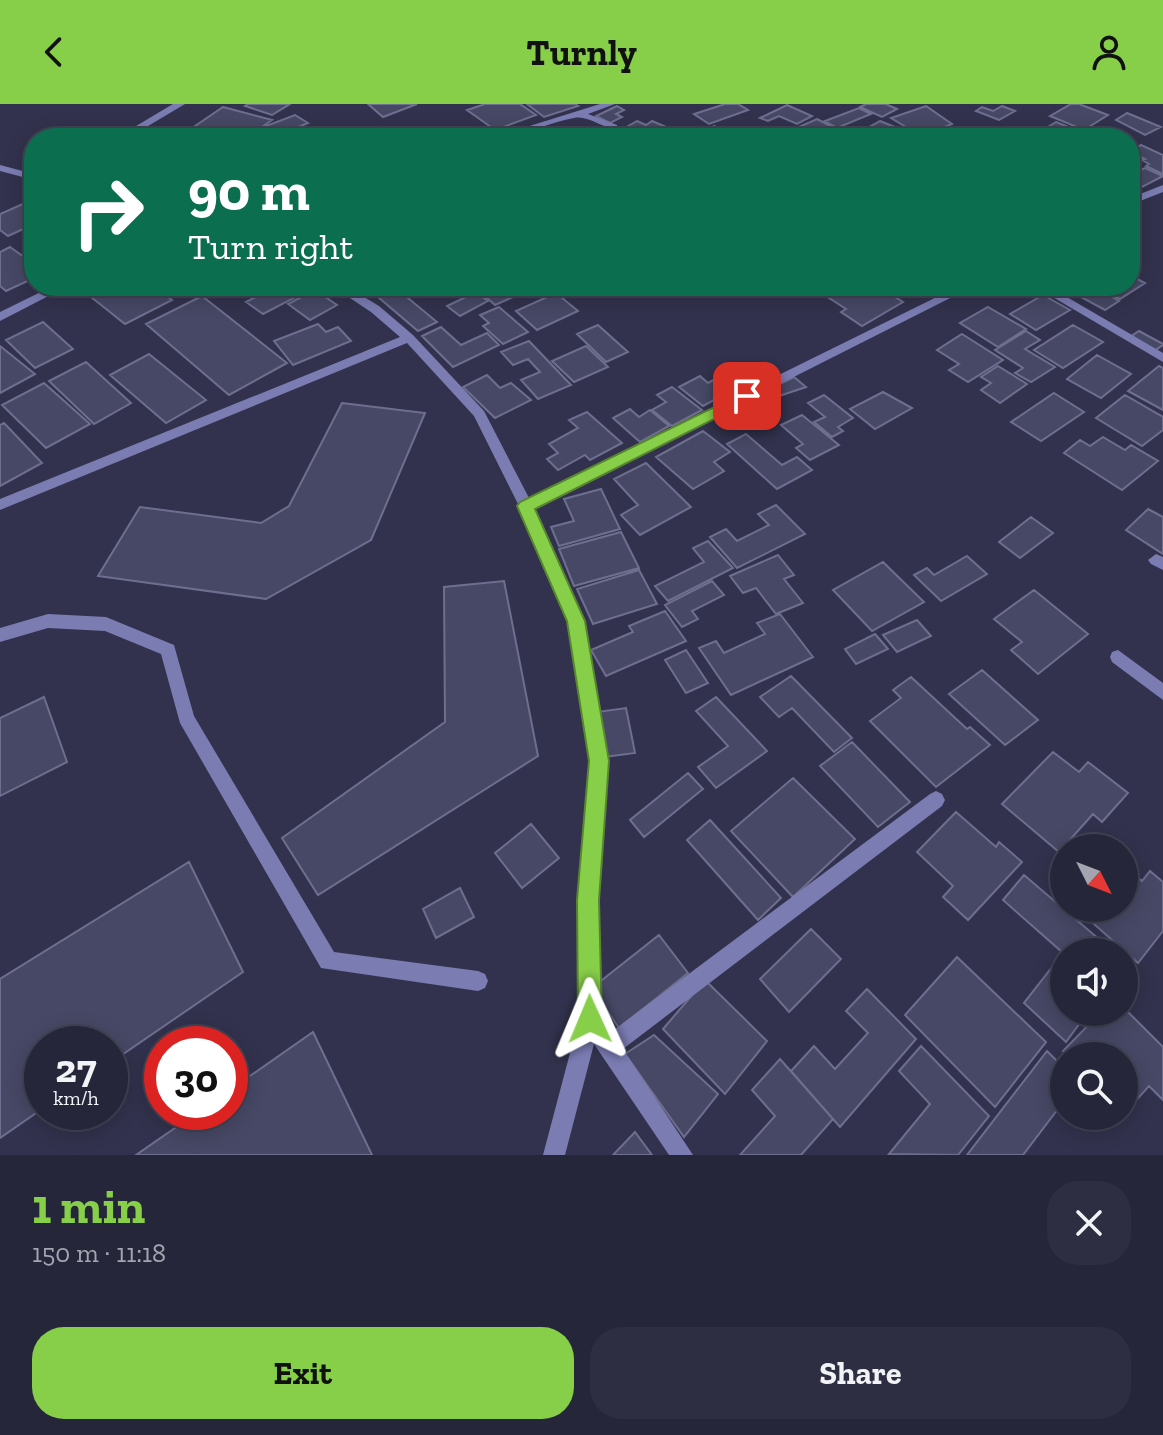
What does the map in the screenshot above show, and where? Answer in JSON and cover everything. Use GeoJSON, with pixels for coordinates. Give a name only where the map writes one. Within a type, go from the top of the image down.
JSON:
{"type":"FeatureCollection","features":[{"type":"Feature","properties":{"kind":"street"},"geometry":{"type":"LineString","coordinates":[[138,128],[180,104]]}},
{"type":"Feature","properties":{"kind":"street"},"geometry":{"type":"LineString","coordinates":[[531,128],[610,104]]}},
{"type":"Feature","properties":{"kind":"street"},"geometry":{"type":"LineString","coordinates":[[580,114],[614,127]]}},
{"type":"Feature","properties":{"kind":"street"},"geometry":{"type":"LineString","coordinates":[[0,168],[24,174]]}},
{"type":"Feature","properties":{"kind":"street"},"geometry":{"type":"LineString","coordinates":[[0,182],[20,173]]}},
{"type":"Feature","properties":{"kind":"street"},"geometry":{"type":"LineString","coordinates":[[1140,198],[1163,188]]}},
{"type":"Feature","properties":{"kind":"street"},"geometry":{"type":"LineString","coordinates":[[0,317],[42,296]]}},
{"type":"Feature","properties":{"kind":"street"},"geometry":{"type":"LineString","coordinates":[[354,296],[409,338],[479,414],[526,506],[576,621],[599,761],[588,900],[590,1019],[554,1155]]}},
{"type":"Feature","properties":{"kind":"street"},"geometry":{"type":"LineString","coordinates":[[526,506],[948,296]]}},
{"type":"Feature","properties":{"kind":"street"},"geometry":{"type":"LineString","coordinates":[[1057,296],[1163,358]]}},
{"type":"Feature","properties":{"kind":"street"},"geometry":{"type":"LineString","coordinates":[[0,505],[409,338]]}},
{"type":"Feature","properties":{"kind":"street"},"geometry":{"type":"LineString","coordinates":[[0,635],[48,621],[106,624],[168,650],[186,718],[328,961],[478,981]]}},
{"type":"Feature","properties":{"kind":"street"},"geometry":{"type":"LineString","coordinates":[[1118,657],[1163,693]]}},
{"type":"Feature","properties":{"kind":"street"},"geometry":{"type":"LineString","coordinates":[[609,1047],[936,800]]}},
{"type":"Feature","properties":{"kind":"street"},"geometry":{"type":"LineString","coordinates":[[590,1019],[682,1155]]}},
{"type":"Feature","properties":{"kind":"building"},"geometry":{"type":"Polygon","coordinates":[[[290,104],[272,115],[245,106],[290,104]]]}},
{"type":"Feature","properties":{"kind":"building"},"geometry":{"type":"Polygon","coordinates":[[[368,104],[417,104],[383,117],[368,104]]]}},
{"type":"Feature","properties":{"kind":"building"},"geometry":{"type":"Polygon","coordinates":[[[485,104],[520,104],[536,115],[492,128],[467,110],[485,104]]]}},
{"type":"Feature","properties":{"kind":"building"},"geometry":{"type":"Polygon","coordinates":[[[527,104],[575,104],[578,106],[544,117],[527,104]]]}},
{"type":"Feature","properties":{"kind":"building"},"geometry":{"type":"Polygon","coordinates":[[[725,104],[738,104],[748,110],[709,124],[694,114],[725,104]]]}},
{"type":"Feature","properties":{"kind":"building"},"geometry":{"type":"Polygon","coordinates":[[[886,104],[897,109],[882,117],[860,107],[886,104]]]}},
{"type":"Feature","properties":{"kind":"building"},"geometry":{"type":"Polygon","coordinates":[[[1071,104],[1108,115],[1087,128],[1079,128],[1050,116],[1071,104]]]}},
{"type":"Feature","properties":{"kind":"building"},"geometry":{"type":"Polygon","coordinates":[[[787,105],[812,116],[797,124],[779,116],[768,121],[760,118],[787,105]]]}},
{"type":"Feature","properties":{"kind":"building"},"geometry":{"type":"Polygon","coordinates":[[[617,106],[624,110],[616,114],[622,117],[610,123],[596,116],[617,106]]]}},
{"type":"Feature","properties":{"kind":"building"},"geometry":{"type":"Polygon","coordinates":[[[926,106],[952,124],[942,128],[908,128],[891,118],[926,106]]]}},
{"type":"Feature","properties":{"kind":"building"},"geometry":{"type":"Polygon","coordinates":[[[1002,106],[1015,111],[999,120],[976,111],[982,107],[993,111],[1002,106]]]}},
{"type":"Feature","properties":{"kind":"building"},"geometry":{"type":"Polygon","coordinates":[[[223,107],[272,120],[260,128],[195,126],[223,107]]]}},
{"type":"Feature","properties":{"kind":"building"},"geometry":{"type":"Polygon","coordinates":[[[859,108],[871,114],[837,128],[825,121],[859,108]]]}},
{"type":"Feature","properties":{"kind":"building"},"geometry":{"type":"Polygon","coordinates":[[[1127,113],[1161,127],[1145,135],[1140,132],[1140,128],[1131,128],[1116,120],[1127,113]]]}},
{"type":"Feature","properties":{"kind":"building"},"geometry":{"type":"Polygon","coordinates":[[[295,115],[308,123],[296,128],[266,126],[295,115]]]}},
{"type":"Feature","properties":{"kind":"building"},"geometry":{"type":"Polygon","coordinates":[[[817,119],[834,128],[796,128],[817,119]]]}},
{"type":"Feature","properties":{"kind":"building"},"geometry":{"type":"Polygon","coordinates":[[[637,121],[646,125],[652,121],[668,128],[625,128],[637,121]]]}},
{"type":"Feature","properties":{"kind":"building"},"geometry":{"type":"Polygon","coordinates":[[[880,121],[897,128],[867,128],[880,121]]]}},
{"type":"Feature","properties":{"kind":"building"},"geometry":{"type":"Polygon","coordinates":[[[1056,122],[1071,128],[1046,128],[1056,122]]]}},
{"type":"Feature","properties":{"kind":"building"},"geometry":{"type":"Polygon","coordinates":[[[1140,146],[1163,155],[1163,174],[1146,166],[1149,164],[1140,157],[1140,146]]]}},
{"type":"Feature","properties":{"kind":"building"},"geometry":{"type":"Polygon","coordinates":[[[1145,168],[1163,176],[1142,187],[1140,170],[1145,168]]]}},
{"type":"Feature","properties":{"kind":"building"},"geometry":{"type":"Polygon","coordinates":[[[24,203],[24,229],[8,236],[0,230],[0,214],[24,203]]]}},
{"type":"Feature","properties":{"kind":"building"},"geometry":{"type":"Polygon","coordinates":[[[10,247],[24,257],[24,283],[6,291],[0,286],[0,252],[10,247]]]}},
{"type":"Feature","properties":{"kind":"building"},"geometry":{"type":"Polygon","coordinates":[[[167,296],[172,300],[125,324],[91,297],[167,296]]]}},
{"type":"Feature","properties":{"kind":"building"},"geometry":{"type":"Polygon","coordinates":[[[202,296],[287,363],[229,395],[146,324],[202,296]]]}},
{"type":"Feature","properties":{"kind":"building"},"geometry":{"type":"Polygon","coordinates":[[[258,296],[298,296],[263,314],[246,302],[258,296]]]}},
{"type":"Feature","properties":{"kind":"building"},"geometry":{"type":"Polygon","coordinates":[[[303,296],[324,296],[337,305],[310,320],[288,304],[303,296]]]}},
{"type":"Feature","properties":{"kind":"building"},"geometry":{"type":"Polygon","coordinates":[[[405,296],[437,322],[418,331],[378,297],[405,296]]]}},
{"type":"Feature","properties":{"kind":"building"},"geometry":{"type":"Polygon","coordinates":[[[461,296],[481,296],[488,301],[460,316],[447,306],[464,298],[461,296]]]}},
{"type":"Feature","properties":{"kind":"building"},"geometry":{"type":"Polygon","coordinates":[[[485,296],[515,296],[495,305],[485,296]]]}},
{"type":"Feature","properties":{"kind":"building"},"geometry":{"type":"Polygon","coordinates":[[[549,296],[560,296],[578,311],[537,330],[516,311],[549,296]]]}},
{"type":"Feature","properties":{"kind":"building"},"geometry":{"type":"Polygon","coordinates":[[[826,296],[893,296],[903,302],[862,326],[841,312],[846,309],[826,296]]]}},
{"type":"Feature","properties":{"kind":"building"},"geometry":{"type":"Polygon","coordinates":[[[1041,296],[1070,310],[1036,330],[1010,314],[1041,296]]]}},
{"type":"Feature","properties":{"kind":"building"},"geometry":{"type":"Polygon","coordinates":[[[1079,296],[1110,296],[1119,301],[1105,310],[1079,296]]]}},
{"type":"Feature","properties":{"kind":"building"},"geometry":{"type":"Polygon","coordinates":[[[499,307],[528,332],[503,344],[483,326],[489,323],[480,315],[499,307]]]}},
{"type":"Feature","properties":{"kind":"building"},"geometry":{"type":"Polygon","coordinates":[[[988,307],[1026,329],[998,347],[960,323],[988,307]]]}},
{"type":"Feature","properties":{"kind":"building"},"geometry":{"type":"Polygon","coordinates":[[[43,322],[73,349],[35,368],[6,340],[43,322]]]}},
{"type":"Feature","properties":{"kind":"building"},"geometry":{"type":"Polygon","coordinates":[[[318,324],[326,332],[338,327],[351,341],[293,365],[274,341],[318,324]]]}},
{"type":"Feature","properties":{"kind":"building"},"geometry":{"type":"Polygon","coordinates":[[[598,325],[628,352],[606,362],[577,334],[598,325]]]}},
{"type":"Feature","properties":{"kind":"building"},"geometry":{"type":"Polygon","coordinates":[[[1073,325],[1103,342],[1063,368],[1034,350],[1073,325]]]}},
{"type":"Feature","properties":{"kind":"building"},"geometry":{"type":"Polygon","coordinates":[[[441,327],[461,345],[487,333],[499,345],[453,367],[422,336],[441,327]]]}},
{"type":"Feature","properties":{"kind":"building"},"geometry":{"type":"Polygon","coordinates":[[[1026,331],[1040,340],[1025,349],[1055,367],[1031,382],[1015,373],[1023,368],[995,350],[1026,331]]]}},
{"type":"Feature","properties":{"kind":"building"},"geometry":{"type":"Polygon","coordinates":[[[1139,331],[1163,345],[1154,351],[1130,337],[1139,331]]]}},
{"type":"Feature","properties":{"kind":"building"},"geometry":{"type":"Polygon","coordinates":[[[962,334],[1003,360],[968,382],[949,370],[959,364],[937,350],[962,334]]]}},
{"type":"Feature","properties":{"kind":"building"},"geometry":{"type":"Polygon","coordinates":[[[529,341],[571,385],[538,399],[521,380],[540,372],[528,359],[513,365],[501,352],[529,341]]]}},
{"type":"Feature","properties":{"kind":"building"},"geometry":{"type":"Polygon","coordinates":[[[0,346],[35,374],[0,393],[0,346]]]}},
{"type":"Feature","properties":{"kind":"building"},"geometry":{"type":"Polygon","coordinates":[[[586,346],[608,367],[574,382],[552,361],[586,346]]]}},
{"type":"Feature","properties":{"kind":"building"},"geometry":{"type":"Polygon","coordinates":[[[149,354],[206,400],[166,423],[110,375],[149,354]]]}},
{"type":"Feature","properties":{"kind":"building"},"geometry":{"type":"Polygon","coordinates":[[[1097,355],[1131,374],[1101,398],[1067,379],[1097,355]]]}},
{"type":"Feature","properties":{"kind":"building"},"geometry":{"type":"Polygon","coordinates":[[[86,362],[131,403],[94,424],[49,381],[86,362]]]}},
{"type":"Feature","properties":{"kind":"building"},"geometry":{"type":"Polygon","coordinates":[[[998,366],[1027,384],[1000,403],[981,390],[991,383],[981,377],[998,366]]]}},
{"type":"Feature","properties":{"kind":"building"},"geometry":{"type":"Polygon","coordinates":[[[1159,366],[1163,368],[1163,410],[1128,391],[1159,366]]]}},
{"type":"Feature","properties":{"kind":"building"},"geometry":{"type":"Polygon","coordinates":[[[487,375],[500,388],[511,383],[531,400],[495,418],[463,387],[487,375]]]}},
{"type":"Feature","properties":{"kind":"building"},"geometry":{"type":"Polygon","coordinates":[[[723,375],[738,387],[703,406],[679,387],[700,376],[708,383],[723,375]]]}},
{"type":"Feature","properties":{"kind":"building"},"geometry":{"type":"Polygon","coordinates":[[[794,377],[806,387],[773,398],[777,401],[764,408],[752,398],[794,377]]]}},
{"type":"Feature","properties":{"kind":"building"},"geometry":{"type":"Polygon","coordinates":[[[44,383],[90,424],[46,448],[2,405],[44,383]]]}},
{"type":"Feature","properties":{"kind":"building"},"geometry":{"type":"Polygon","coordinates":[[[672,387],[702,410],[672,426],[652,410],[666,402],[657,395],[672,387]]]}},
{"type":"Feature","properties":{"kind":"building"},"geometry":{"type":"Polygon","coordinates":[[[883,392],[912,408],[875,429],[850,409],[883,392]]]}},
{"type":"Feature","properties":{"kind":"building"},"geometry":{"type":"Polygon","coordinates":[[[1054,393],[1084,412],[1041,441],[1011,422],[1054,393]]]}},
{"type":"Feature","properties":{"kind":"building"},"geometry":{"type":"Polygon","coordinates":[[[824,395],[853,418],[838,427],[843,431],[832,437],[814,422],[825,417],[808,403],[824,395]]]}},
{"type":"Feature","properties":{"kind":"building"},"geometry":{"type":"Polygon","coordinates":[[[1125,395],[1163,417],[1163,430],[1142,446],[1096,418],[1125,395]]]}},
{"type":"Feature","properties":{"kind":"building"},"geometry":{"type":"Polygon","coordinates":[[[342,403],[425,413],[371,540],[266,599],[98,576],[140,507],[261,523],[289,506],[342,403]]]}},
{"type":"Feature","properties":{"kind":"building"},"geometry":{"type":"Polygon","coordinates":[[[630,409],[639,417],[650,410],[669,426],[640,442],[613,418],[630,409]]]}},
{"type":"Feature","properties":{"kind":"building"},"geometry":{"type":"Polygon","coordinates":[[[587,412],[622,443],[590,460],[585,455],[558,470],[547,459],[558,453],[549,444],[578,428],[569,420],[587,412]]]}},
{"type":"Feature","properties":{"kind":"building"},"geometry":{"type":"Polygon","coordinates":[[[802,415],[839,445],[810,460],[796,448],[803,444],[781,425],[802,415]]]}},
{"type":"Feature","properties":{"kind":"building"},"geometry":{"type":"Polygon","coordinates":[[[4,423],[42,463],[0,486],[0,425],[4,423]]]}},
{"type":"Feature","properties":{"kind":"building"},"geometry":{"type":"Polygon","coordinates":[[[703,431],[730,452],[714,462],[724,471],[693,489],[656,457],[703,431]]]}},
{"type":"Feature","properties":{"kind":"building"},"geometry":{"type":"Polygon","coordinates":[[[746,434],[782,465],[797,457],[812,470],[777,489],[727,444],[746,434]]]}},
{"type":"Feature","properties":{"kind":"building"},"geometry":{"type":"Polygon","coordinates":[[[1103,437],[1125,450],[1131,445],[1158,461],[1122,490],[1064,453],[1080,440],[1090,446],[1103,437]]]}},
{"type":"Feature","properties":{"kind":"building"},"geometry":{"type":"Polygon","coordinates":[[[646,463],[691,507],[640,535],[621,515],[638,505],[614,479],[646,463]]]}},
{"type":"Feature","properties":{"kind":"building"},"geometry":{"type":"Polygon","coordinates":[[[601,489],[620,529],[559,546],[551,527],[574,521],[564,499],[601,489]]]}},
{"type":"Feature","properties":{"kind":"building"},"geometry":{"type":"Polygon","coordinates":[[[776,505],[805,534],[737,568],[710,537],[726,529],[737,541],[769,525],[758,514],[776,505]]]}},
{"type":"Feature","properties":{"kind":"building"},"geometry":{"type":"Polygon","coordinates":[[[1148,509],[1163,517],[1163,554],[1126,530],[1148,509]]]}},
{"type":"Feature","properties":{"kind":"building"},"geometry":{"type":"Polygon","coordinates":[[[1031,517],[1053,533],[1020,558],[999,542],[1031,517]]]}},
{"type":"Feature","properties":{"kind":"building"},"geometry":{"type":"Polygon","coordinates":[[[621,532],[639,568],[574,586],[559,549],[621,532]]]}},
{"type":"Feature","properties":{"kind":"building"},"geometry":{"type":"Polygon","coordinates":[[[708,541],[733,568],[668,601],[655,586],[704,562],[693,548],[708,541]]]}},
{"type":"Feature","properties":{"kind":"building"},"geometry":{"type":"Polygon","coordinates":[[[778,555],[794,575],[784,579],[803,603],[776,614],[756,588],[743,593],[730,576],[778,555]]]}},
{"type":"Feature","properties":{"kind":"building"},"geometry":{"type":"Polygon","coordinates":[[[967,556],[987,574],[941,601],[914,575],[927,568],[934,575],[967,556]]]}},
{"type":"Feature","properties":{"kind":"building"},"geometry":{"type":"Polygon","coordinates":[[[883,562],[924,602],[872,631],[833,590],[883,562]]]}},
{"type":"Feature","properties":{"kind":"building"},"geometry":{"type":"Polygon","coordinates":[[[639,570],[657,604],[593,624],[577,589],[639,570]]]}},
{"type":"Feature","properties":{"kind":"building"},"geometry":{"type":"Polygon","coordinates":[[[504,581],[538,756],[318,895],[282,838],[445,722],[444,587],[504,581]]]}},
{"type":"Feature","properties":{"kind":"building"},"geometry":{"type":"Polygon","coordinates":[[[712,581],[724,595],[692,611],[698,619],[682,627],[665,605],[712,581]]]}},
{"type":"Feature","properties":{"kind":"building"},"geometry":{"type":"Polygon","coordinates":[[[1034,590],[1088,634],[1038,674],[1011,650],[1022,642],[994,619],[1034,590]]]}},
{"type":"Feature","properties":{"kind":"building"},"geometry":{"type":"Polygon","coordinates":[[[665,611],[686,641],[606,676],[591,650],[633,632],[629,626],[665,611]]]}},
{"type":"Feature","properties":{"kind":"building"},"geometry":{"type":"Polygon","coordinates":[[[780,614],[813,657],[731,695],[699,648],[716,641],[724,653],[765,634],[757,623],[780,614]]]}},
{"type":"Feature","properties":{"kind":"building"},"geometry":{"type":"Polygon","coordinates":[[[917,620],[931,636],[897,652],[883,635],[917,620]]]}},
{"type":"Feature","properties":{"kind":"building"},"geometry":{"type":"Polygon","coordinates":[[[875,634],[888,649],[856,664],[845,649],[875,634]]]}},
{"type":"Feature","properties":{"kind":"building"},"geometry":{"type":"Polygon","coordinates":[[[686,650],[708,683],[686,693],[665,660],[686,650]]]}},
{"type":"Feature","properties":{"kind":"building"},"geometry":{"type":"Polygon","coordinates":[[[982,670],[1038,720],[1005,745],[949,694],[982,670]]]}},
{"type":"Feature","properties":{"kind":"building"},"geometry":{"type":"Polygon","coordinates":[[[791,676],[852,738],[834,752],[792,708],[779,717],[760,697],[791,676]]]}},
{"type":"Feature","properties":{"kind":"building"},"geometry":{"type":"Polygon","coordinates":[[[911,677],[967,729],[970,727],[990,745],[936,787],[870,721],[901,698],[893,690],[911,677]]]}},
{"type":"Feature","properties":{"kind":"building"},"geometry":{"type":"Polygon","coordinates":[[[44,697],[67,762],[0,796],[0,718],[44,697]]]}},
{"type":"Feature","properties":{"kind":"building"},"geometry":{"type":"Polygon","coordinates":[[[716,697],[767,751],[716,788],[698,767],[728,746],[696,711],[716,697]]]}},
{"type":"Feature","properties":{"kind":"building"},"geometry":{"type":"Polygon","coordinates":[[[626,708],[635,753],[605,757],[597,712],[626,708]]]}},
{"type":"Feature","properties":{"kind":"building"},"geometry":{"type":"Polygon","coordinates":[[[852,742],[910,802],[878,827],[820,766],[852,742]]]}},
{"type":"Feature","properties":{"kind":"building"},"geometry":{"type":"Polygon","coordinates":[[[1053,752],[1079,772],[1088,762],[1128,793],[1102,822],[1093,814],[1075,834],[1050,834],[1050,844],[1002,804],[1053,752]]]}},
{"type":"Feature","properties":{"kind":"building"},"geometry":{"type":"Polygon","coordinates":[[[688,773],[703,789],[644,837],[630,820],[688,773]]]}},
{"type":"Feature","properties":{"kind":"building"},"geometry":{"type":"Polygon","coordinates":[[[793,778],[855,839],[793,897],[731,831],[793,778]]]}},
{"type":"Feature","properties":{"kind":"building"},"geometry":{"type":"Polygon","coordinates":[[[956,812],[996,847],[999,842],[1022,862],[968,920],[943,897],[953,886],[917,852],[956,812]]]}},
{"type":"Feature","properties":{"kind":"building"},"geometry":{"type":"Polygon","coordinates":[[[710,820],[781,898],[758,920],[687,840],[710,820]]]}},
{"type":"Feature","properties":{"kind":"building"},"geometry":{"type":"Polygon","coordinates":[[[531,824],[559,858],[522,888],[495,853],[531,824]]]}},
{"type":"Feature","properties":{"kind":"building"},"geometry":{"type":"Polygon","coordinates":[[[189,862],[243,972],[164,1026],[144,1026],[144,1040],[128,1051],[128,1026],[24,1026],[24,1121],[0,1138],[0,979],[189,862]]]}},
{"type":"Feature","properties":{"kind":"building"},"geometry":{"type":"Polygon","coordinates":[[[1150,871],[1163,882],[1163,931],[1138,963],[1138,938],[1110,938],[1092,922],[1138,922],[1138,878],[1142,881],[1150,871]]]}},
{"type":"Feature","properties":{"kind":"building"},"geometry":{"type":"Polygon","coordinates":[[[1024,875],[1050,897],[1050,922],[1079,922],[1098,938],[1050,938],[1050,942],[1003,900],[1024,875]]]}},
{"type":"Feature","properties":{"kind":"building"},"geometry":{"type":"Polygon","coordinates":[[[460,888],[474,917],[436,938],[423,909],[460,888]]]}},
{"type":"Feature","properties":{"kind":"building"},"geometry":{"type":"Polygon","coordinates":[[[811,929],[841,959],[789,1012],[760,979],[811,929]]]}},
{"type":"Feature","properties":{"kind":"building"},"geometry":{"type":"Polygon","coordinates":[[[659,935],[688,973],[619,1028],[592,988],[659,935]]]}},
{"type":"Feature","properties":{"kind":"building"},"geometry":{"type":"Polygon","coordinates":[[[957,957],[1046,1042],[995,1107],[905,1015],[957,957]]]}},
{"type":"Feature","properties":{"kind":"building"},"geometry":{"type":"Polygon","coordinates":[[[1050,970],[1050,1026],[1078,1026],[1066,1042],[1024,1003],[1050,970]]]}},
{"type":"Feature","properties":{"kind":"building"},"geometry":{"type":"Polygon","coordinates":[[[705,980],[767,1041],[725,1094],[663,1029],[705,980]]]}},
{"type":"Feature","properties":{"kind":"building"},"geometry":{"type":"Polygon","coordinates":[[[867,989],[916,1039],[840,1127],[791,1071],[814,1046],[835,1069],[868,1033],[846,1011],[867,989]]]}},
{"type":"Feature","properties":{"kind":"building"},"geometry":{"type":"Polygon","coordinates":[[[1138,1022],[1163,1047],[1163,1100],[1149,1086],[1138,1098],[1138,1042],[1072,1042],[1087,1026],[1138,1026],[1138,1022]]]}},
{"type":"Feature","properties":{"kind":"building"},"geometry":{"type":"Polygon","coordinates":[[[313,1032],[372,1155],[136,1155],[172,1130],[248,1130],[248,1077],[313,1032]]]}},
{"type":"Feature","properties":{"kind":"building"},"geometry":{"type":"Polygon","coordinates":[[[654,1035],[718,1094],[684,1137],[625,1054],[654,1035]]]}},
{"type":"Feature","properties":{"kind":"building"},"geometry":{"type":"Polygon","coordinates":[[[921,1046],[989,1116],[958,1155],[889,1154],[930,1104],[899,1071],[921,1046]]]}},
{"type":"Feature","properties":{"kind":"building"},"geometry":{"type":"Polygon","coordinates":[[[1047,1051],[1050,1054],[1050,1120],[1023,1155],[967,1155],[1047,1051]]]}},
{"type":"Feature","properties":{"kind":"building"},"geometry":{"type":"Polygon","coordinates":[[[780,1059],[833,1119],[801,1155],[740,1155],[775,1116],[752,1090],[780,1059]]]}},
{"type":"Feature","properties":{"kind":"building"},"geometry":{"type":"Polygon","coordinates":[[[635,1132],[652,1155],[613,1155],[635,1132]]]}},
{"type":"Feature","properties":{"kind":"route"},"geometry":{"type":"LineString","coordinates":[[590,1019],[588,900],[599,761],[576,621],[526,506],[747,396]]}}]}
